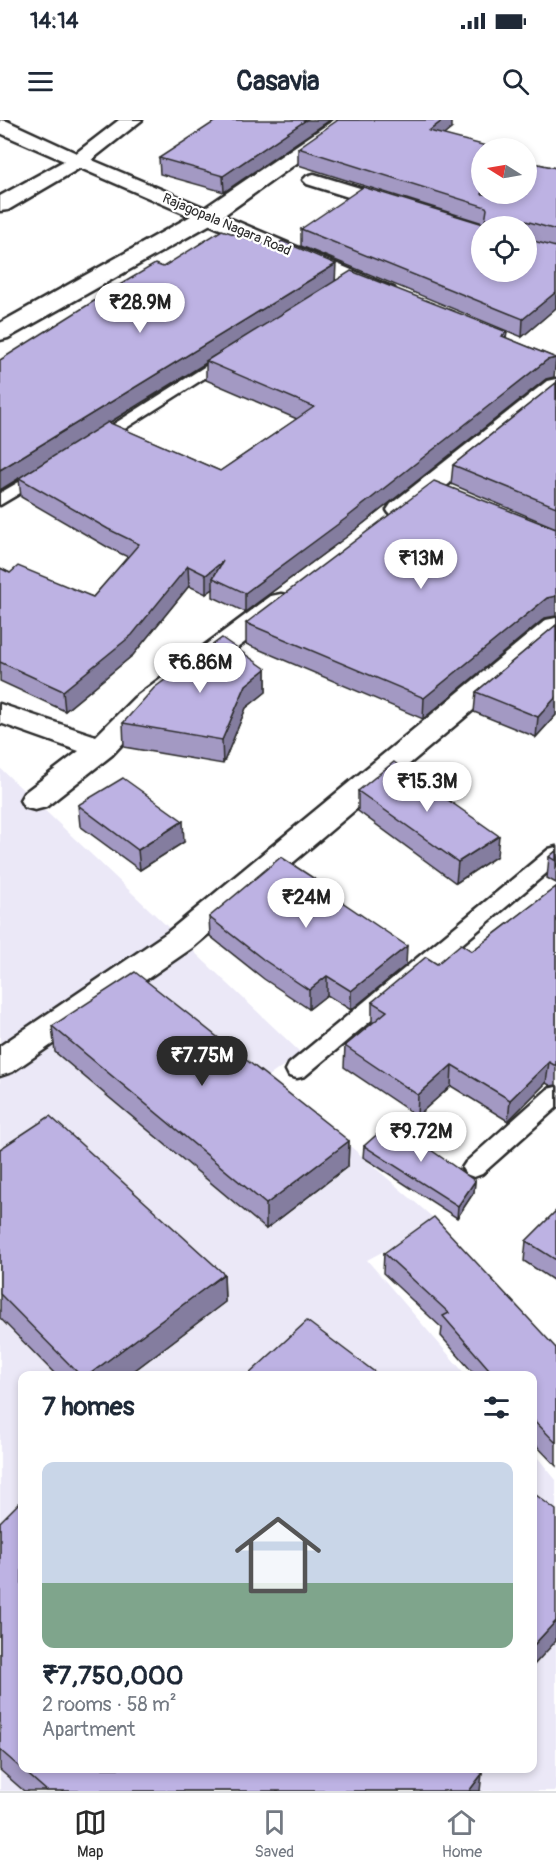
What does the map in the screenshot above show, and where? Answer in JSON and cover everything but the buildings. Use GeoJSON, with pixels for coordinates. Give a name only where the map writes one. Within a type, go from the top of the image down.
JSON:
{"type":"FeatureCollection","features":[{"type":"Feature","properties":{"kind":"street"},"geometry":{"type":"LineString","coordinates":[[0,206],[78,161],[132,120]]}},
{"type":"Feature","properties":{"kind":"street"},"geometry":{"type":"LineString","coordinates":[[0,333],[208,216],[347,120]]}},
{"type":"Feature","properties":{"kind":"street","name":"Rajagopala Nagara Road"},"geometry":{"type":"LineString","coordinates":[[0,125],[78,161],[406,300]]}},
{"type":"Feature","properties":{"kind":"street"},"geometry":{"type":"LineString","coordinates":[[314,180],[471,230]]}},
{"type":"Feature","properties":{"kind":"street"},"geometry":{"type":"LineString","coordinates":[[383,524],[439,492],[556,386]]}},
{"type":"Feature","properties":{"kind":"street"},"geometry":{"type":"LineString","coordinates":[[35,800],[101,748],[144,704],[300,587]]}},
{"type":"Feature","properties":{"kind":"street"},"geometry":{"type":"LineString","coordinates":[[0,1064],[180,940],[556,626]]}},
{"type":"Feature","properties":{"kind":"street"},"geometry":{"type":"LineString","coordinates":[[0,713],[101,748]]}},
{"type":"Feature","properties":{"kind":"lane"},"geometry":{"type":"LineString","coordinates":[[332,292],[352,279]]}},
{"type":"Feature","properties":{"kind":"lane"},"geometry":{"type":"LineString","coordinates":[[81,449],[242,348]]}},
{"type":"Feature","properties":{"kind":"lane"},"geometry":{"type":"LineString","coordinates":[[0,500],[60,462]]}},
{"type":"Feature","properties":{"kind":"lane"},"geometry":{"type":"LineString","coordinates":[[297,1070],[556,854]]}},
{"type":"Feature","properties":{"kind":"lane"},"geometry":{"type":"LineString","coordinates":[[474,1168],[556,1095]]}},
{"type":"Feature","properties":{"kind":"shaded area"},"geometry":{"type":"Polygon","coordinates":[[[0,768],[301,1053],[269,1076],[438,1222],[367,1260],[463,1371],[18,1371],[18,1773],[537,1773],[537,1457],[556,1480],[556,1791],[0,1791],[0,768]]]}}]}
